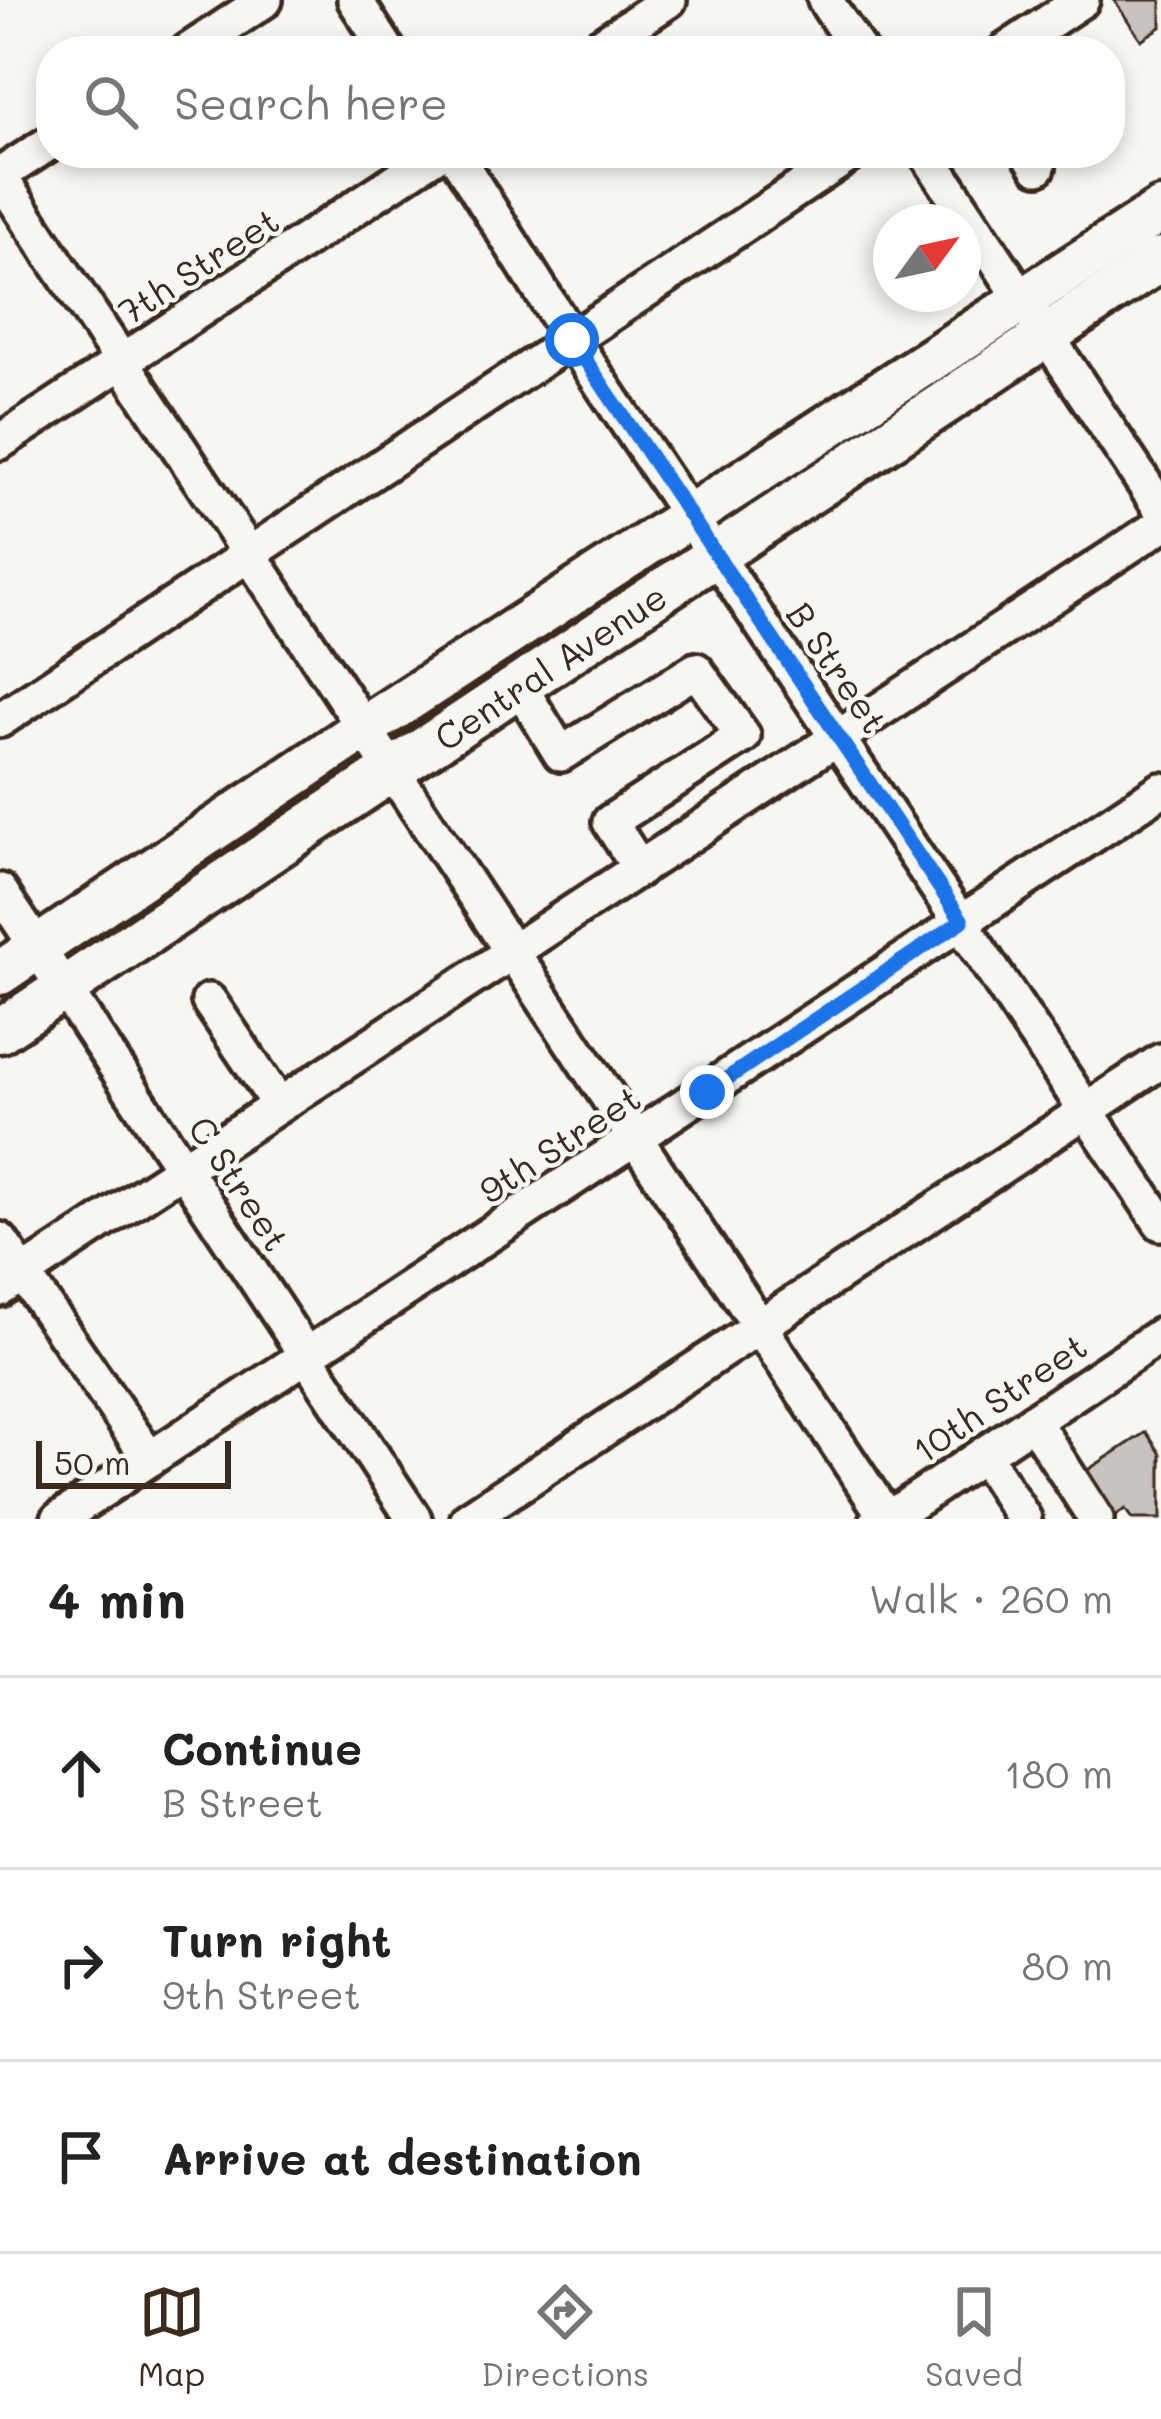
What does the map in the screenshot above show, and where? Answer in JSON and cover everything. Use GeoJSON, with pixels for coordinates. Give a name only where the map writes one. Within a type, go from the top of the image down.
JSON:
{"type":"FeatureCollection","features":[{"type":"Feature","properties":{"kind":"main road","name":"Central Avenue"},"geometry":{"type":"LineString","coordinates":[[0,1031],[718,556],[1036,320],[1161,210]]}},
{"type":"Feature","properties":{"kind":"main road","name":"Central Avenue"},"geometry":{"type":"LineString","coordinates":[[0,973],[364,728],[692,519],[1036,320],[1161,259]]}},
{"type":"Feature","properties":{"kind":"street"},"geometry":{"type":"LineString","coordinates":[[211,36],[265,0]]}},
{"type":"Feature","properties":{"kind":"street"},"geometry":{"type":"LineString","coordinates":[[355,0],[378,36]]}},
{"type":"Feature","properties":{"kind":"street"},"geometry":{"type":"LineString","coordinates":[[615,36],[669,0]]}},
{"type":"Feature","properties":{"kind":"street"},"geometry":{"type":"LineString","coordinates":[[825,0],[849,36]]}},
{"type":"Feature","properties":{"kind":"street"},"geometry":{"type":"LineString","coordinates":[[1027,36],[1077,1]]}},
{"type":"Feature","properties":{"kind":"street"},"geometry":{"type":"LineString","coordinates":[[36,152],[0,176],[883,1518]]}},
{"type":"Feature","properties":{"kind":"street","name":"7th Street"},"geometry":{"type":"LineString","coordinates":[[0,442],[415,168]]}},
{"type":"Feature","properties":{"kind":"street","name":"B Street"},"geometry":{"type":"LineString","coordinates":[[463,168],[572,340],[1161,1223]]}},
{"type":"Feature","properties":{"kind":"street"},"geometry":{"type":"LineString","coordinates":[[0,720],[830,168]]}},
{"type":"Feature","properties":{"kind":"street"},"geometry":{"type":"LineString","coordinates":[[936,168],[1161,509]]}},
{"type":"Feature","properties":{"kind":"street"},"geometry":{"type":"LineString","coordinates":[[11,1281],[1161,525]]}},
{"type":"Feature","properties":{"kind":"street"},"geometry":{"type":"LineString","coordinates":[[520,687],[561,754],[696,670],[743,736],[610,822],[640,869]]}},
{"type":"Feature","properties":{"kind":"street","name":"9th Street"},"geometry":{"type":"LineString","coordinates":[[59,1519],[1161,790]]}},
{"type":"Feature","properties":{"kind":"street","name":"C Street"},"geometry":{"type":"LineString","coordinates":[[0,891],[414,1519]]}},
{"type":"Feature","properties":{"kind":"street"},"geometry":{"type":"LineString","coordinates":[[209,1000],[279,1105]]}},
{"type":"Feature","properties":{"kind":"street"},"geometry":{"type":"LineString","coordinates":[[468,1519],[1161,1060]]}},
{"type":"Feature","properties":{"kind":"street"},"geometry":{"type":"LineString","coordinates":[[0,1240],[11,1281],[150,1459]]}},
{"type":"Feature","properties":{"kind":"street","name":"10th Street"},"geometry":{"type":"LineString","coordinates":[[883,1518],[1161,1335]]}},
{"type":"Feature","properties":{"kind":"street"},"geometry":{"type":"LineString","coordinates":[[1033,1421],[1096,1519]]}},
{"type":"Feature","properties":{"kind":"street"},"geometry":{"type":"LineString","coordinates":[[983,1455],[1024,1519]]}},
{"type":"Feature","properties":{"kind":"building"},"geometry":{"type":"Polygon","coordinates":[[[1114,0],[1161,0],[1161,27],[1141,40],[1114,0]]]}},
{"type":"Feature","properties":{"kind":"building"},"geometry":{"type":"Polygon","coordinates":[[[1146,1432],[1161,1454],[1161,1519],[1132,1519],[1125,1509],[1113,1518],[1083,1473],[1146,1432]]]}},
{"type":"Feature","properties":{"kind":"route"},"geometry":{"type":"LineString","coordinates":[[572,340],[962,921],[707,1092]]}}]}
